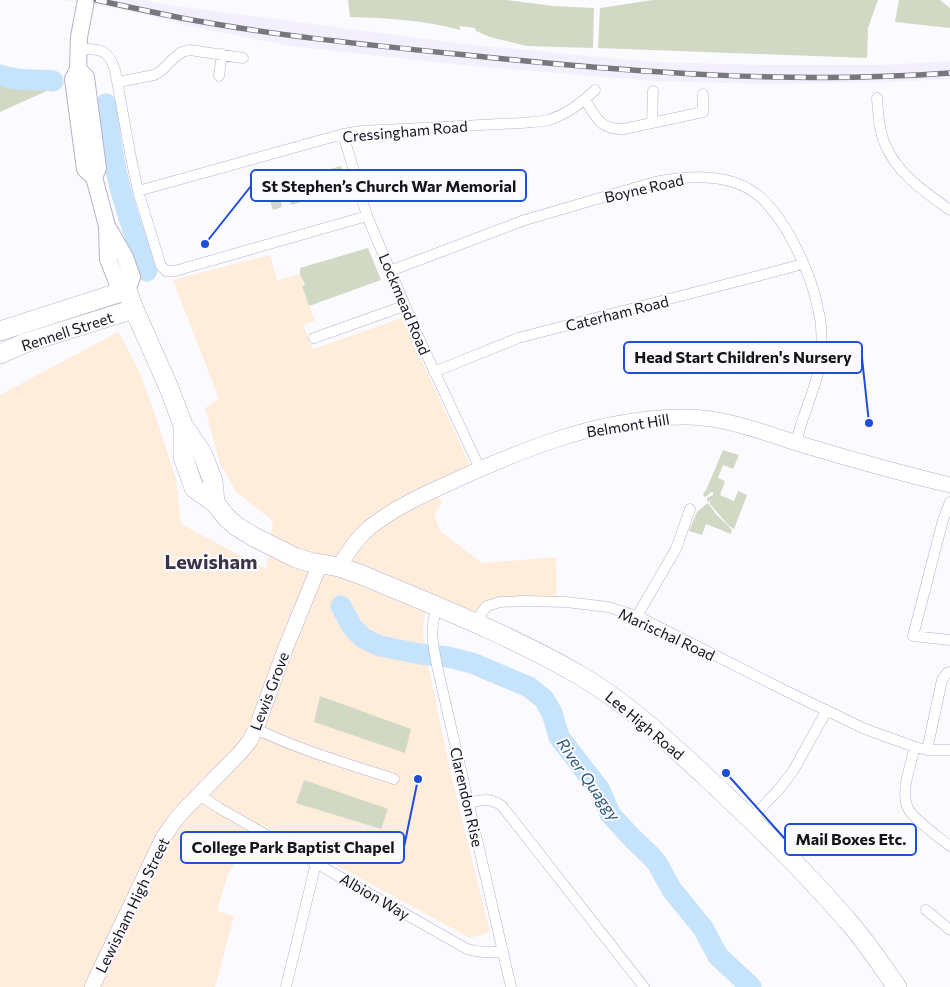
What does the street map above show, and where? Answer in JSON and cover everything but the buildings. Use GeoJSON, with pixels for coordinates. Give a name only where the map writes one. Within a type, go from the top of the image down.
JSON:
{"type":"FeatureCollection","features":[{"type":"Feature","properties":{"kind":"highway"},"geometry":{"type":"LineString","coordinates":[[127,290],[134,310],[170,388],[183,426],[202,453],[213,481],[215,503],[236,526],[254,538],[288,555],[330,566]]}},
{"type":"Feature","properties":{"kind":"highway","name":"Rennell Street"},"geometry":{"type":"LineString","coordinates":[[0,331],[127,290]]}},
{"type":"Feature","properties":{"kind":"highway","name":"Rennell Street"},"geometry":{"type":"LineString","coordinates":[[0,354],[25,343],[134,310]]}},
{"type":"Feature","properties":{"kind":"highway","name":"Lee High Road"},"geometry":{"type":"LineString","coordinates":[[330,566],[362,574],[476,624],[552,660],[609,694],[662,736],[751,819],[849,922],[897,987]]}},
{"type":"Feature","properties":{"kind":"main road"},"geometry":{"type":"LineString","coordinates":[[86,0],[78,49],[78,69],[86,77],[98,168],[94,177],[106,226],[125,257],[132,277],[127,290]]}},
{"type":"Feature","properties":{"kind":"main road","name":"Belmont Hill"},"geometry":{"type":"LineString","coordinates":[[330,566],[347,552],[368,528],[416,498],[480,469],[533,448],[571,435],[646,419],[679,417],[720,420],[950,485]]}},
{"type":"Feature","properties":{"kind":"main road","name":"Lewis Grove"},"geometry":{"type":"LineString","coordinates":[[172,824],[249,742],[256,729],[286,647],[330,566]]}},
{"type":"Feature","properties":{"kind":"main road","name":"Lewisham High Street"},"geometry":{"type":"LineString","coordinates":[[92,987],[163,838],[172,824]]}},
{"type":"Feature","properties":{"kind":"street"},"geometry":{"type":"LineString","coordinates":[[78,49],[100,50],[110,56],[118,82],[130,158],[138,191],[161,266],[166,271],[175,271],[368,216]]}},
{"type":"Feature","properties":{"kind":"street"},"geometry":{"type":"LineString","coordinates":[[118,82],[154,75],[182,52],[190,50],[243,58]]}},
{"type":"Feature","properties":{"kind":"street"},"geometry":{"type":"LineString","coordinates":[[219,76],[222,54]]}},
{"type":"Feature","properties":{"kind":"street","name":"Cressingham Road"},"geometry":{"type":"LineString","coordinates":[[138,191],[343,134],[548,120],[566,113],[585,100],[595,90]]}},
{"type":"Feature","properties":{"kind":"street"},"geometry":{"type":"LineString","coordinates":[[652,123],[653,91]]}},
{"type":"Feature","properties":{"kind":"street"},"geometry":{"type":"LineString","coordinates":[[585,100],[598,120],[614,130],[703,112],[703,94]]}},
{"type":"Feature","properties":{"kind":"street"},"geometry":{"type":"LineString","coordinates":[[877,98],[880,130],[890,155],[905,174],[950,210]]}},
{"type":"Feature","properties":{"kind":"street","name":"Lockmead Road"},"geometry":{"type":"LineString","coordinates":[[343,134],[368,216],[404,306],[480,469]]}},
{"type":"Feature","properties":{"kind":"street","name":"Boyne Road"},"geometry":{"type":"LineString","coordinates":[[390,271],[525,220],[655,182],[692,177],[734,182],[760,197],[782,223],[803,264],[818,309],[821,331],[821,356],[817,377],[796,442]]}},
{"type":"Feature","properties":{"kind":"street","name":"Caterham Road"},"geometry":{"type":"LineString","coordinates":[[434,372],[518,338],[803,264]]}},
{"type":"Feature","properties":{"kind":"street"},"geometry":{"type":"LineString","coordinates":[[314,338],[404,306]]}},
{"type":"Feature","properties":{"kind":"street"},"geometry":{"type":"LineString","coordinates":[[950,502],[943,520],[913,636],[950,640]]}},
{"type":"Feature","properties":{"kind":"street"},"geometry":{"type":"LineString","coordinates":[[637,616],[676,549],[690,509]]}},
{"type":"Feature","properties":{"kind":"street","name":"Marischal Road"},"geometry":{"type":"LineString","coordinates":[[476,624],[487,606],[500,602],[566,602],[608,607],[637,616],[864,728],[915,747],[927,750],[950,750]]}},
{"type":"Feature","properties":{"kind":"street","name":"Clarendon Rise"},"geometry":{"type":"LineString","coordinates":[[437,608],[432,621],[432,640],[437,666],[511,987]]}},
{"type":"Feature","properties":{"kind":"street"},"geometry":{"type":"LineString","coordinates":[[927,750],[942,680],[950,672]]}},
{"type":"Feature","properties":{"kind":"street"},"geometry":{"type":"LineString","coordinates":[[751,819],[793,771],[827,710]]}},
{"type":"Feature","properties":{"kind":"street"},"geometry":{"type":"LineString","coordinates":[[256,729],[310,751],[394,779]]}},
{"type":"Feature","properties":{"kind":"street"},"geometry":{"type":"LineString","coordinates":[[915,747],[906,782],[905,795],[907,806],[916,818],[950,846]]}},
{"type":"Feature","properties":{"kind":"street","name":"Albion Way"},"geometry":{"type":"LineString","coordinates":[[198,795],[467,949],[490,953],[503,951]]}},
{"type":"Feature","properties":{"kind":"street"},"geometry":{"type":"LineString","coordinates":[[468,803],[486,800],[495,801],[502,806],[644,987]]}},
{"type":"Feature","properties":{"kind":"street"},"geometry":{"type":"LineString","coordinates":[[286,987],[316,862]]}},
{"type":"Feature","properties":{"kind":"street"},"geometry":{"type":"LineString","coordinates":[[926,910],[950,930]]}},
{"type":"Feature","properties":{"kind":"shaded area"},"geometry":{"type":"Polygon","coordinates":[[[63,0],[143,0],[161,4],[463,44],[653,62],[762,65],[884,65],[950,61],[950,79],[764,84],[653,81],[462,65],[290,46],[188,26],[126,10],[63,0]]]}},
{"type":"Feature","properties":{"kind":"shaded area"},"geometry":{"type":"Polygon","coordinates":[[[270,255],[277,280],[300,274],[305,286],[302,287],[315,321],[303,325],[313,349],[402,318],[470,465],[429,483],[442,502],[434,515],[441,532],[482,563],[556,557],[557,599],[483,605],[471,613],[427,593],[423,631],[427,660],[452,779],[490,932],[470,938],[261,824],[228,874],[217,911],[234,916],[215,987],[0,987],[0,395],[118,332],[140,373],[176,479],[181,524],[266,569],[273,521],[237,493],[220,464],[205,408],[219,399],[173,280],[270,255]]]}},
{"type":"Feature","properties":{"kind":"green space"},"geometry":{"type":"Polygon","coordinates":[[[348,0],[507,0],[553,6],[594,8],[593,48],[527,46],[490,37],[476,31],[475,28],[460,26],[460,30],[405,20],[350,17],[348,0]]]}},
{"type":"Feature","properties":{"kind":"green space"},"geometry":{"type":"Polygon","coordinates":[[[653,0],[878,0],[868,28],[867,58],[598,48],[600,8],[653,0]]]}},
{"type":"Feature","properties":{"kind":"green space"},"geometry":{"type":"Polygon","coordinates":[[[899,0],[940,0],[950,8],[950,28],[895,22],[899,0]]]}},
{"type":"Feature","properties":{"kind":"green space"},"geometry":{"type":"Polygon","coordinates":[[[0,65],[54,77],[51,89],[0,112],[0,65]]]}},
{"type":"Feature","properties":{"kind":"green space"},"geometry":{"type":"Polygon","coordinates":[[[341,166],[348,188],[337,191],[334,181],[298,192],[301,202],[291,205],[288,195],[280,197],[282,207],[273,210],[266,188],[341,166]]]}},
{"type":"Feature","properties":{"kind":"green space"},"geometry":{"type":"Polygon","coordinates":[[[368,248],[381,280],[309,306],[302,286],[305,285],[300,274],[300,268],[368,248]]]}},
{"type":"Feature","properties":{"kind":"green space"},"geometry":{"type":"Polygon","coordinates":[[[723,450],[739,455],[733,469],[723,465],[718,478],[725,481],[720,495],[734,501],[738,491],[747,495],[734,529],[729,526],[710,504],[710,501],[715,497],[708,502],[707,498],[713,495],[713,492],[705,497],[703,494],[723,450]]]}},
{"type":"Feature","properties":{"kind":"green space"},"geometry":{"type":"Polygon","coordinates":[[[708,503],[732,530],[731,534],[706,524],[702,535],[689,531],[697,512],[708,503]]]}},
{"type":"Feature","properties":{"kind":"green space"},"geometry":{"type":"Polygon","coordinates":[[[320,696],[411,729],[405,753],[314,722],[320,696]]]}},
{"type":"Feature","properties":{"kind":"green space"},"geometry":{"type":"Polygon","coordinates":[[[304,780],[388,809],[381,829],[296,803],[304,780]]]}},
{"type":"Feature","properties":{"kind":"waterway","name":"River Quaggy"},"geometry":{"type":"LineString","coordinates":[[0,75],[19,79],[53,81]]}},
{"type":"Feature","properties":{"kind":"waterway","name":"River Quaggy"},"geometry":{"type":"LineString","coordinates":[[106,104],[112,150],[121,192],[147,271]]}},
{"type":"Feature","properties":{"kind":"waterway","name":"River Quaggy"},"geometry":{"type":"LineString","coordinates":[[341,606],[352,627],[363,638],[380,646],[420,654],[448,657],[472,663],[529,687],[544,699],[552,713],[559,737],[600,790],[610,814],[657,863],[672,890],[703,928],[718,956],[751,987]]}},
{"type":"Feature","properties":{"kind":"railway"},"geometry":{"type":"LineString","coordinates":[[96,0],[198,21],[305,37],[601,68],[775,77],[892,76],[950,73]]}},
{"type":"Feature","properties":{"kind":"place","name":"St Stephen’s Church War Memorial"},"geometry":{"type":"Point","coordinates":[205,244]}},
{"type":"Feature","properties":{"kind":"place","name":"Head Start Children's Nursery"},"geometry":{"type":"Point","coordinates":[869,423]}},
{"type":"Feature","properties":{"kind":"place","name":"Mail Boxes Etc."},"geometry":{"type":"Point","coordinates":[726,773]}},
{"type":"Feature","properties":{"kind":"place","name":"College Park Baptist Chapel"},"geometry":{"type":"Point","coordinates":[418,779]}},
{"type":"Feature","properties":{"kind":"district","name":"Lewisham"},"geometry":{"type":"Point","coordinates":[211,561]}}]}
